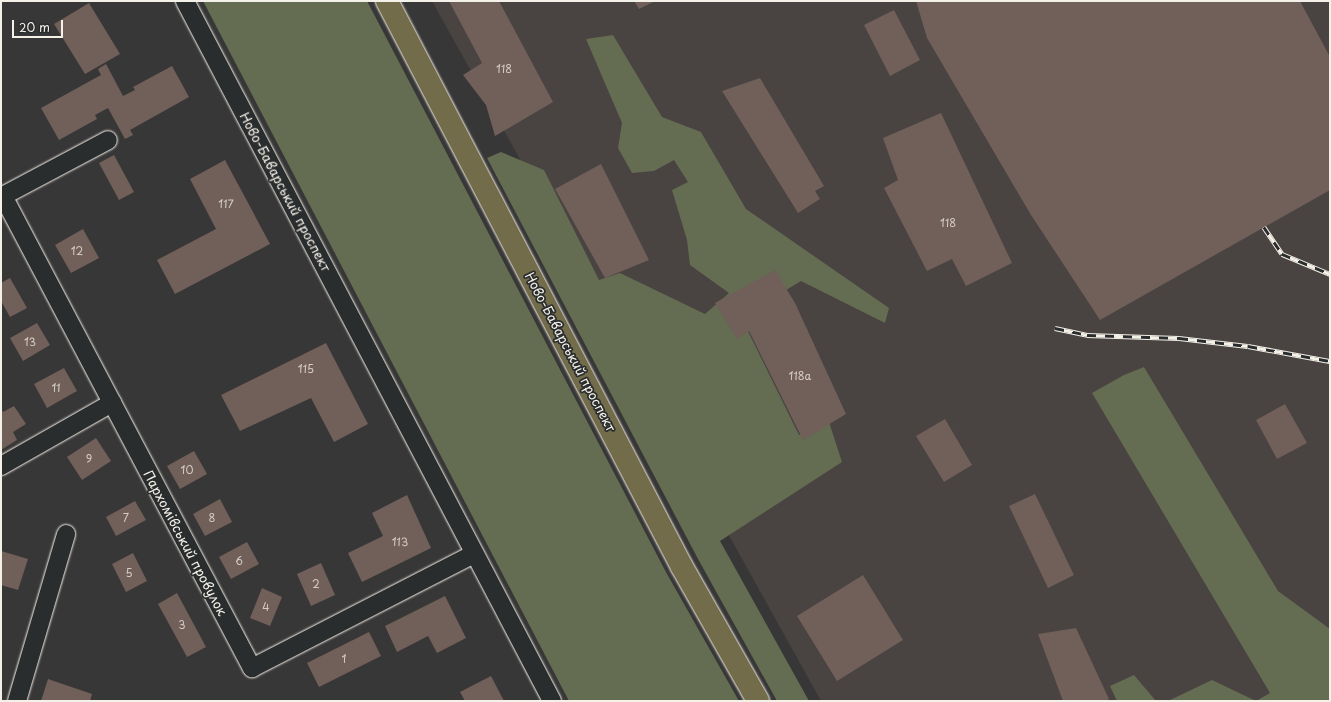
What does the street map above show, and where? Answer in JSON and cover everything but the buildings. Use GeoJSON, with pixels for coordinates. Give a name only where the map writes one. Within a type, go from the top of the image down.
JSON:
{"type":"FeatureCollection","features":[{"type":"Feature","properties":{"kind":"main road","name":"Ново-Баварський проспект"},"geometry":{"type":"LineString","coordinates":[[387,1],[682,567],[758,701]]}},
{"type":"Feature","properties":{"kind":"street","name":"Ново-Баварський проспект"},"geometry":{"type":"LineString","coordinates":[[185,1],[552,701]]}},
{"type":"Feature","properties":{"kind":"street"},"geometry":{"type":"LineString","coordinates":[[2,197],[108,140]]}},
{"type":"Feature","properties":{"kind":"street","name":"Пархомівський провулок"},"geometry":{"type":"LineString","coordinates":[[2,197],[252,668],[474,554]]}},
{"type":"Feature","properties":{"kind":"street"},"geometry":{"type":"LineString","coordinates":[[1,466],[112,403]]}},
{"type":"Feature","properties":{"kind":"street"},"geometry":{"type":"LineString","coordinates":[[18,701],[66,534]]}},
{"type":"Feature","properties":{"kind":"shaded area"},"geometry":{"type":"Polygon","coordinates":[[[432,1],[1330,1],[1330,701],[821,701],[432,1]]]}},
{"type":"Feature","properties":{"kind":"green space"},"geometry":{"type":"Polygon","coordinates":[[[203,1],[367,1],[667,574],[739,701],[569,701],[203,1]]]}},
{"type":"Feature","properties":{"kind":"green space"},"geometry":{"type":"Polygon","coordinates":[[[613,35],[662,117],[701,132],[746,209],[889,308],[885,323],[801,281],[741,317],[799,435],[828,419],[842,462],[720,541],[809,701],[777,701],[698,559],[487,158],[501,152],[544,170],[599,280],[620,273],[705,314],[729,293],[690,265],[687,240],[672,190],[688,182],[674,160],[654,171],[632,173],[618,148],[622,123],[586,39],[613,35]]]}},
{"type":"Feature","properties":{"kind":"green space"},"geometry":{"type":"Polygon","coordinates":[[[1144,367],[1278,591],[1330,629],[1330,701],[1256,701],[1270,693],[1092,393],[1124,375],[1144,367]]]}},
{"type":"Feature","properties":{"kind":"green space"},"geometry":{"type":"Polygon","coordinates":[[[1134,675],[1156,701],[1117,701],[1110,686],[1134,675]]]}},
{"type":"Feature","properties":{"kind":"green space"},"geometry":{"type":"Polygon","coordinates":[[[1212,680],[1256,701],[1168,701],[1212,680]]]}},
{"type":"Feature","properties":{"kind":"railway"},"geometry":{"type":"LineString","coordinates":[[1264,227],[1282,254],[1330,274]]}},
{"type":"Feature","properties":{"kind":"railway"},"geometry":{"type":"LineString","coordinates":[[1055,328],[1087,335],[1179,338],[1248,346],[1330,361]]}}]}
